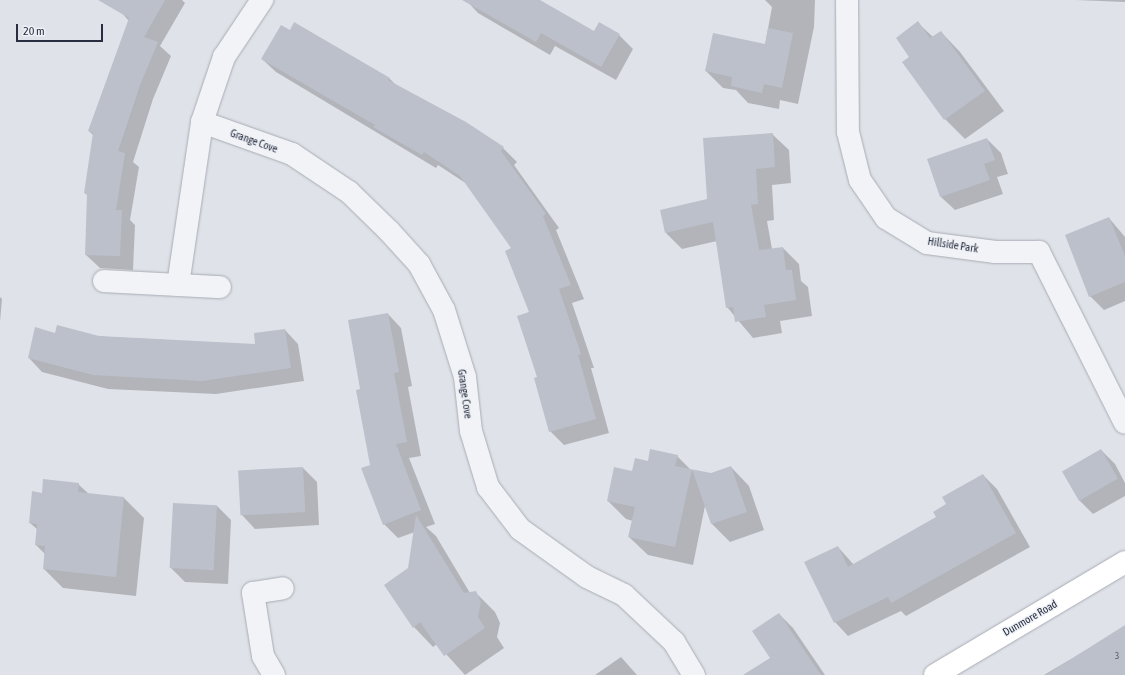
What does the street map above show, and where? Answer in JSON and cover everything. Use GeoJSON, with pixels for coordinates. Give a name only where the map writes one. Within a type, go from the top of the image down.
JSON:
{"type":"FeatureCollection","features":[{"type":"Feature","properties":{"kind":"main road","name":"Dunmore Road"},"geometry":{"type":"LineString","coordinates":[[935,675],[1125,562]]}},
{"type":"Feature","properties":{"kind":"street","name":"Hillside Park"},"geometry":{"type":"LineString","coordinates":[[847,0],[848,132],[860,180],[886,218],[927,243],[995,252],[1039,252],[1125,423]]}},
{"type":"Feature","properties":{"kind":"street"},"geometry":{"type":"LineString","coordinates":[[178,285],[202,122],[224,57],[257,2]]}},
{"type":"Feature","properties":{"kind":"street","name":"Grange Cove"},"geometry":{"type":"LineString","coordinates":[[202,122],[292,154],[349,192],[389,231],[419,264],[444,310],[465,377],[471,431],[488,487],[520,529],[587,577],[624,595],[674,642],[694,675]]}},
{"type":"Feature","properties":{"kind":"street"},"geometry":{"type":"LineString","coordinates":[[104,281],[220,288]]}},
{"type":"Feature","properties":{"kind":"street"},"geometry":{"type":"LineString","coordinates":[[274,675],[263,656],[253,594],[283,588]]}},
{"type":"Feature","properties":{"kind":"building"},"geometry":{"type":"Polygon","coordinates":[[[98,0],[165,0],[144,37],[158,42],[140,85],[118,151],[125,153],[116,210],[122,210],[120,256],[85,255],[87,194],[84,193],[93,133],[88,131],[129,18],[98,0]]]}},
{"type":"Feature","properties":{"kind":"building"},"geometry":{"type":"Polygon","coordinates":[[[462,0],[540,0],[594,31],[599,22],[620,34],[601,67],[541,33],[536,42],[462,0]]]}},
{"type":"Feature","properties":{"kind":"building"},"geometry":{"type":"Polygon","coordinates":[[[918,21],[930,38],[941,31],[985,91],[944,120],[902,62],[909,57],[896,38],[918,21]]]}},
{"type":"Feature","properties":{"kind":"building"},"geometry":{"type":"Polygon","coordinates":[[[294,22],[390,78],[388,80],[466,122],[504,147],[501,151],[546,214],[543,216],[571,285],[559,289],[581,354],[578,355],[596,419],[549,432],[534,378],[537,377],[517,316],[529,312],[505,251],[511,248],[460,176],[424,152],[422,155],[373,127],[375,125],[261,59],[281,25],[290,30],[294,22]]]}},
{"type":"Feature","properties":{"kind":"building"},"geometry":{"type":"Polygon","coordinates":[[[768,28],[793,33],[782,88],[764,84],[762,93],[731,86],[732,77],[705,71],[713,33],[765,44],[768,28]]]}},
{"type":"Feature","properties":{"kind":"building"},"geometry":{"type":"Polygon","coordinates":[[[773,133],[775,167],[756,169],[758,204],[751,205],[759,250],[783,247],[786,270],[792,270],[796,300],[764,305],[766,317],[735,322],[733,307],[726,308],[713,222],[665,233],[660,210],[707,199],[703,138],[773,133]]]}},
{"type":"Feature","properties":{"kind":"building"},"geometry":{"type":"Polygon","coordinates":[[[987,138],[995,160],[984,164],[990,180],[940,197],[927,159],[987,138]]]}},
{"type":"Feature","properties":{"kind":"building"},"geometry":{"type":"Polygon","coordinates":[[[1109,217],[1125,256],[1125,282],[1089,297],[1065,235],[1109,217]]]}},
{"type":"Feature","properties":{"kind":"building"},"geometry":{"type":"Polygon","coordinates":[[[388,313],[399,372],[394,373],[407,442],[396,444],[421,510],[383,525],[361,468],[370,465],[356,390],[360,389],[348,320],[388,313]]]}},
{"type":"Feature","properties":{"kind":"building"},"geometry":{"type":"Polygon","coordinates":[[[57,325],[99,336],[255,344],[254,333],[285,329],[291,368],[202,381],[93,375],[28,358],[35,327],[55,333],[57,325]]]}},
{"type":"Feature","properties":{"kind":"building"},"geometry":{"type":"Polygon","coordinates":[[[650,449],[678,455],[675,466],[692,469],[675,547],[628,537],[635,507],[607,501],[614,467],[632,471],[635,458],[648,461],[650,449]]]}},
{"type":"Feature","properties":{"kind":"building"},"geometry":{"type":"Polygon","coordinates":[[[1101,449],[1118,478],[1079,501],[1062,472],[1101,449]]]}},
{"type":"Feature","properties":{"kind":"building"},"geometry":{"type":"Polygon","coordinates":[[[731,466],[747,512],[711,524],[692,469],[711,473],[731,466]]]}},
{"type":"Feature","properties":{"kind":"building"},"geometry":{"type":"Polygon","coordinates":[[[303,467],[305,512],[240,515],[238,470],[303,467]]]}},
{"type":"Feature","properties":{"kind":"building"},"geometry":{"type":"Polygon","coordinates":[[[983,474],[1016,533],[891,603],[888,597],[834,623],[804,562],[838,546],[848,567],[936,517],[933,512],[946,504],[942,497],[983,474]]]}},
{"type":"Feature","properties":{"kind":"building"},"geometry":{"type":"Polygon","coordinates":[[[43,479],[79,483],[78,492],[124,497],[116,577],[43,569],[45,546],[35,545],[37,524],[29,523],[32,491],[42,493],[43,479]]]}},
{"type":"Feature","properties":{"kind":"building"},"geometry":{"type":"Polygon","coordinates":[[[173,503],[217,505],[214,570],[170,568],[173,503]]]}},
{"type":"Feature","properties":{"kind":"building"},"geometry":{"type":"Polygon","coordinates":[[[416,515],[464,593],[476,591],[481,602],[478,617],[485,628],[444,656],[420,622],[413,628],[384,585],[408,568],[416,515]]]}},
{"type":"Feature","properties":{"kind":"building"},"geometry":{"type":"Polygon","coordinates":[[[779,613],[821,675],[743,675],[770,658],[752,631],[779,613]]]}},
{"type":"Feature","properties":{"kind":"building"},"geometry":{"type":"Polygon","coordinates":[[[1125,625],[1125,675],[1046,675],[1125,625]]]}}]}
